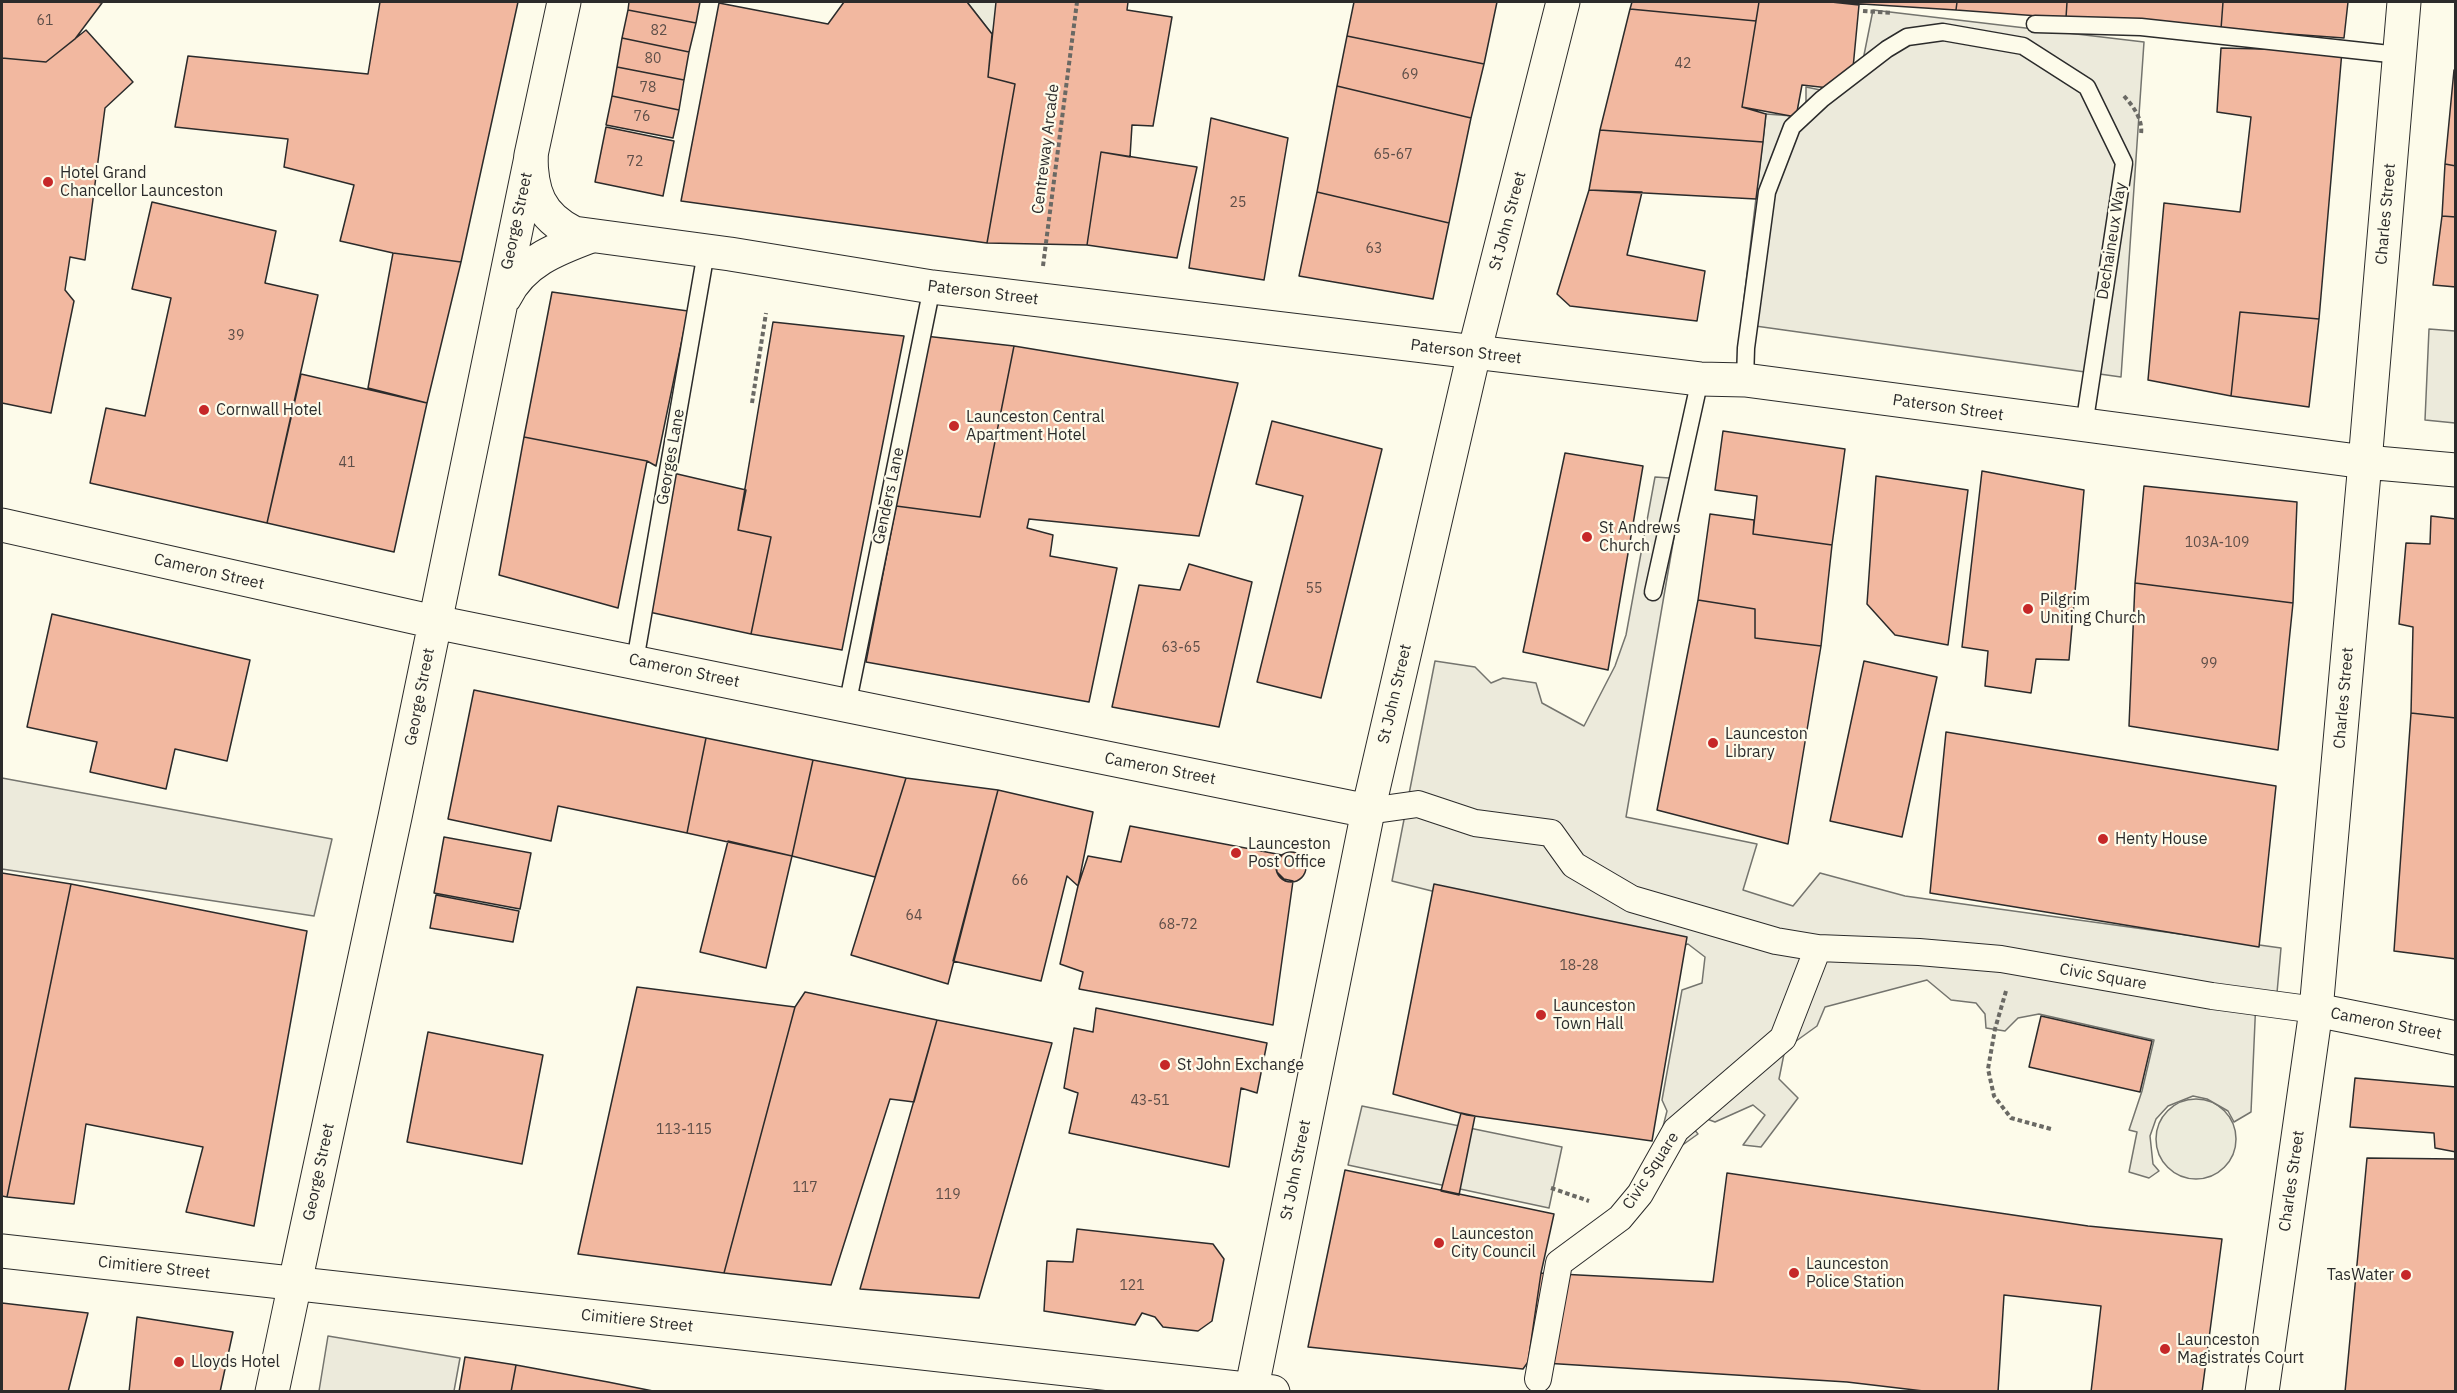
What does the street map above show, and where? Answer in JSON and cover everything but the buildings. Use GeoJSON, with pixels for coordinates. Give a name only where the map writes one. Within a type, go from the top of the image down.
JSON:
{"type":"FeatureCollection","features":[{"type":"Feature","properties":{"kind":"main road","name":"George Street"},"geometry":{"type":"LineString","coordinates":[[272,1392],[564,2]]}},
{"type":"Feature","properties":{"kind":"main road","name":"St John Street"},"geometry":{"type":"LineString","coordinates":[[1259,1391],[1368,811],[1474,353],[1563,2]]}},
{"type":"Feature","properties":{"kind":"main road","name":"Charles Street"},"geometry":{"type":"LineString","coordinates":[[2262,1392],[2316,1010],[2404,2]]}},
{"type":"Feature","properties":{"kind":"main road","name":"Paterson Street"},"geometry":{"type":"LineString","coordinates":[[531,155],[534,194],[541,208],[561,227],[591,236],[932,287],[1700,379],[1745,380],[2365,462],[2456,470]]}},
{"type":"Feature","properties":{"kind":"main road"},"geometry":{"type":"LineString","coordinates":[[499,309],[510,286],[533,262],[559,248],[591,236]]}},
{"type":"Feature","properties":{"kind":"main road","name":"Cameron Street"},"geometry":{"type":"LineString","coordinates":[[2,525],[435,622],[1368,811]]}},
{"type":"Feature","properties":{"kind":"main road","name":"Cameron Street"},"geometry":{"type":"LineString","coordinates":[[2316,1010],[2456,1038]]}},
{"type":"Feature","properties":{"kind":"main road","name":"Cimitiere Street"},"geometry":{"type":"LineString","coordinates":[[2,1251],[1259,1391]]}},
{"type":"Feature","properties":{"kind":"street","name":"Civic Square"},"geometry":{"type":"LineString","coordinates":[[1368,811],[1418,804],[1475,822],[1551,833],[1574,865],[1632,899],[1776,941],[1818,948],[1919,952],[2014,961],[2212,996],[2316,1010]]}},
{"type":"Feature","properties":{"kind":"street","name":"Civic Square"},"geometry":{"type":"LineString","coordinates":[[1538,1379],[1559,1263],[1620,1218],[1640,1194],[1676,1130],[1783,1038],[1818,948]]}},
{"type":"Feature","properties":{"kind":"lane"},"geometry":{"type":"LineString","coordinates":[[2035,24],[2141,27],[2399,55]]}},
{"type":"Feature","properties":{"kind":"lane","name":"Dechaineux Way"},"geometry":{"type":"LineString","coordinates":[[1745,380],[1746,348],[1767,192],[1792,127],[1822,99],[1887,49],[1907,37],[1943,32],[2023,46],[2087,87],[2124,163],[2084,426]]}},
{"type":"Feature","properties":{"kind":"lane","name":"Georges Lane"},"geometry":{"type":"LineString","coordinates":[[635,661],[706,252]]}},
{"type":"Feature","properties":{"kind":"lane","name":"Genders Lane"},"geometry":{"type":"LineString","coordinates":[[847,706],[932,287]]}},
{"type":"Feature","properties":{"kind":"lane"},"geometry":{"type":"LineString","coordinates":[[1653,592],[1700,379]]}},
{"type":"Feature","properties":{"kind":"path","name":"Centreway Arcade"},"geometry":{"type":"LineString","coordinates":[[1038,300],[1077,2]]}},
{"type":"Feature","properties":{"kind":"path"},"geometry":{"type":"LineString","coordinates":[[752,403],[766,313]]}},
{"type":"Feature","properties":{"kind":"path"},"geometry":{"type":"LineString","coordinates":[[2014,961],[1995,1029],[1988,1069],[1994,1096],[2011,1118],[2051,1129]]}},
{"type":"Feature","properties":{"kind":"shaded area"},"geometry":{"type":"Polygon","coordinates":[[[967,2],[1000,2],[992,34],[967,2]]]}},
{"type":"Feature","properties":{"kind":"shaded area"},"geometry":{"type":"Polygon","coordinates":[[[1873,10],[2144,42],[2121,377],[1741,324],[1766,114],[1806,117],[1806,87],[1835,93],[1862,65],[1873,10]]]}},
{"type":"Feature","properties":{"kind":"shaded area"},"geometry":{"type":"Polygon","coordinates":[[[2429,329],[2455,331],[2455,423],[2425,420],[2429,329]]]}},
{"type":"Feature","properties":{"kind":"shaded area"},"geometry":{"type":"Polygon","coordinates":[[[1655,477],[1684,479],[1626,817],[1757,844],[1743,890],[1793,906],[1820,873],[1905,896],[2281,948],[2276,1004],[2256,999],[2251,1112],[2234,1122],[2228,1111],[2207,1099],[2193,1096],[2168,1106],[2156,1119],[2150,1136],[2153,1164],[2159,1171],[2149,1178],[2129,1172],[2137,1132],[2129,1130],[2142,1091],[2154,1040],[2039,1014],[2018,1018],[2005,1031],[1986,1028],[1985,1014],[1976,1003],[1951,1000],[1927,980],[1825,1007],[1817,1026],[1785,1049],[1779,1079],[1798,1098],[1761,1147],[1743,1145],[1765,1115],[1753,1105],[1715,1122],[1699,1116],[1689,1123],[1698,1134],[1677,1149],[1658,1146],[1667,1111],[1662,1100],[1682,990],[1702,983],[1705,957],[1688,944],[1667,950],[1392,881],[1435,661],[1475,667],[1491,683],[1503,678],[1536,683],[1542,703],[1584,726],[1615,666],[1626,635],[1655,477]]]}},
{"type":"Feature","properties":{"kind":"shaded area"},"geometry":{"type":"Polygon","coordinates":[[[2,778],[332,839],[314,916],[2,869],[2,778]]]}},
{"type":"Feature","properties":{"kind":"shaded area"},"geometry":{"type":"Polygon","coordinates":[[[2196,1099],[2211,1102],[2224,1111],[2233,1124],[2236,1139],[2233,1154],[2224,1167],[2211,1176],[2196,1179],[2181,1176],[2168,1167],[2159,1154],[2156,1139],[2159,1124],[2168,1111],[2181,1102],[2196,1099]]]}},
{"type":"Feature","properties":{"kind":"shaded area"},"geometry":{"type":"Polygon","coordinates":[[[1362,1106],[1562,1147],[1549,1208],[1348,1165],[1362,1106]]]}},
{"type":"Feature","properties":{"kind":"shaded area"},"geometry":{"type":"Polygon","coordinates":[[[328,1336],[460,1358],[454,1391],[319,1391],[328,1336]]]}},
{"type":"Feature","properties":{"kind":"place","name":"Hotel Grand Chancellor Launceston"},"geometry":{"type":"Point","coordinates":[48,182]}},
{"type":"Feature","properties":{"kind":"place","name":"Cornwall Hotel"},"geometry":{"type":"Point","coordinates":[204,410]}},
{"type":"Feature","properties":{"kind":"place","name":"Launceston Central Apartment Hotel"},"geometry":{"type":"Point","coordinates":[954,426]}},
{"type":"Feature","properties":{"kind":"place","name":"St Andrews Church"},"geometry":{"type":"Point","coordinates":[1587,537]}},
{"type":"Feature","properties":{"kind":"place","name":"Pilgrim Uniting Church"},"geometry":{"type":"Point","coordinates":[2028,609]}},
{"type":"Feature","properties":{"kind":"place","name":"Launceston Library"},"geometry":{"type":"Point","coordinates":[1713,743]}},
{"type":"Feature","properties":{"kind":"place","name":"Henty House"},"geometry":{"type":"Point","coordinates":[2103,839]}},
{"type":"Feature","properties":{"kind":"place","name":"Launceston Post Office"},"geometry":{"type":"Point","coordinates":[1236,853]}},
{"type":"Feature","properties":{"kind":"place","name":"Launceston Town Hall"},"geometry":{"type":"Point","coordinates":[1541,1015]}},
{"type":"Feature","properties":{"kind":"place","name":"St John Exchange"},"geometry":{"type":"Point","coordinates":[1165,1065]}},
{"type":"Feature","properties":{"kind":"place","name":"Launceston City Council"},"geometry":{"type":"Point","coordinates":[1439,1243]}},
{"type":"Feature","properties":{"kind":"place","name":"Launceston Police Station"},"geometry":{"type":"Point","coordinates":[1794,1273]}},
{"type":"Feature","properties":{"kind":"place","name":"TasWater"},"geometry":{"type":"Point","coordinates":[2406,1275]}},
{"type":"Feature","properties":{"kind":"place","name":"Launceston Magistrates Court"},"geometry":{"type":"Point","coordinates":[2165,1349]}},
{"type":"Feature","properties":{"kind":"place","name":"Lloyds Hotel"},"geometry":{"type":"Point","coordinates":[179,1362]}}]}
